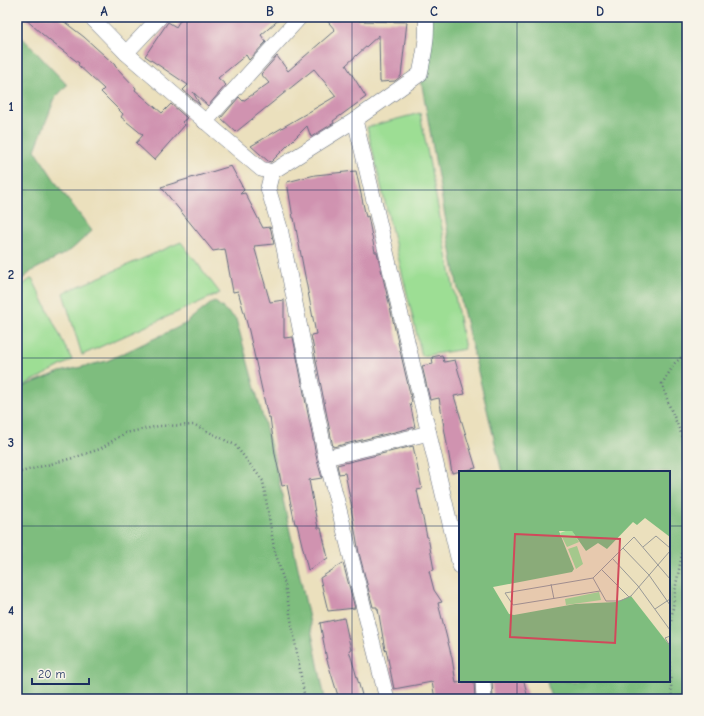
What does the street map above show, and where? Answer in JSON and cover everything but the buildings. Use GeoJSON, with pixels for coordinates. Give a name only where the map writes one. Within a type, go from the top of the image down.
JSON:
{"type":"FeatureCollection","features":[{"type":"Feature","properties":{"kind":"street"},"geometry":{"type":"LineString","coordinates":[[91,17],[126,53],[205,122],[261,169],[272,172]]}},
{"type":"Feature","properties":{"kind":"street"},"geometry":{"type":"LineString","coordinates":[[126,53],[160,17]]}},
{"type":"Feature","properties":{"kind":"street"},"geometry":{"type":"LineString","coordinates":[[205,122],[300,17]]}},
{"type":"Feature","properties":{"kind":"street"},"geometry":{"type":"LineString","coordinates":[[387,699],[326,458],[280,228],[268,188],[272,172],[355,120],[420,74],[426,44],[426,17]]}},
{"type":"Feature","properties":{"kind":"street"},"geometry":{"type":"LineString","coordinates":[[355,120],[459,562]]}},
{"type":"Feature","properties":{"kind":"street"},"geometry":{"type":"LineString","coordinates":[[326,458],[429,433]]}},
{"type":"Feature","properties":{"kind":"street"},"geometry":{"type":"LineString","coordinates":[[483,682],[484,699]]}},
{"type":"Feature","properties":{"kind":"path"},"geometry":{"type":"LineString","coordinates":[[687,352],[675,363],[662,384],[668,405],[687,447]]}},
{"type":"Feature","properties":{"kind":"path"},"geometry":{"type":"LineString","coordinates":[[17,473],[100,449],[125,434],[159,426],[195,426],[235,445],[263,481],[274,548],[285,585],[305,699]]}},
{"type":"Feature","properties":{"kind":"path"},"geometry":{"type":"LineString","coordinates":[[670,630],[676,585],[687,528]]}},
{"type":"Feature","properties":{"kind":"path"},"geometry":{"type":"LineString","coordinates":[[670,672],[672,699]]}},
{"type":"Feature","properties":{"kind":"green space"},"geometry":{"type":"Polygon","coordinates":[[[426,17],[687,17],[687,699],[551,699],[547,682],[670,682],[670,471],[502,471],[457,284],[420,74],[426,17]]]}},
{"type":"Feature","properties":{"kind":"green space"},"geometry":{"type":"Polygon","coordinates":[[[17,32],[67,85],[55,98],[35,150],[59,187],[92,231],[71,250],[32,271],[17,284],[17,32]]]}},
{"type":"Feature","properties":{"kind":"green space"},"geometry":{"type":"Polygon","coordinates":[[[420,113],[465,349],[422,356],[367,127],[420,113]]]}},
{"type":"Feature","properties":{"kind":"green space"},"geometry":{"type":"Polygon","coordinates":[[[181,242],[220,293],[82,355],[63,293],[181,242]]]}},
{"type":"Feature","properties":{"kind":"green space"},"geometry":{"type":"Polygon","coordinates":[[[32,278],[72,360],[17,389],[17,289],[32,278]]]}},
{"type":"Feature","properties":{"kind":"green space"},"geometry":{"type":"Polygon","coordinates":[[[214,301],[236,319],[273,454],[325,699],[17,699],[17,389],[60,372],[107,361],[185,324],[214,301]]]}}]}
